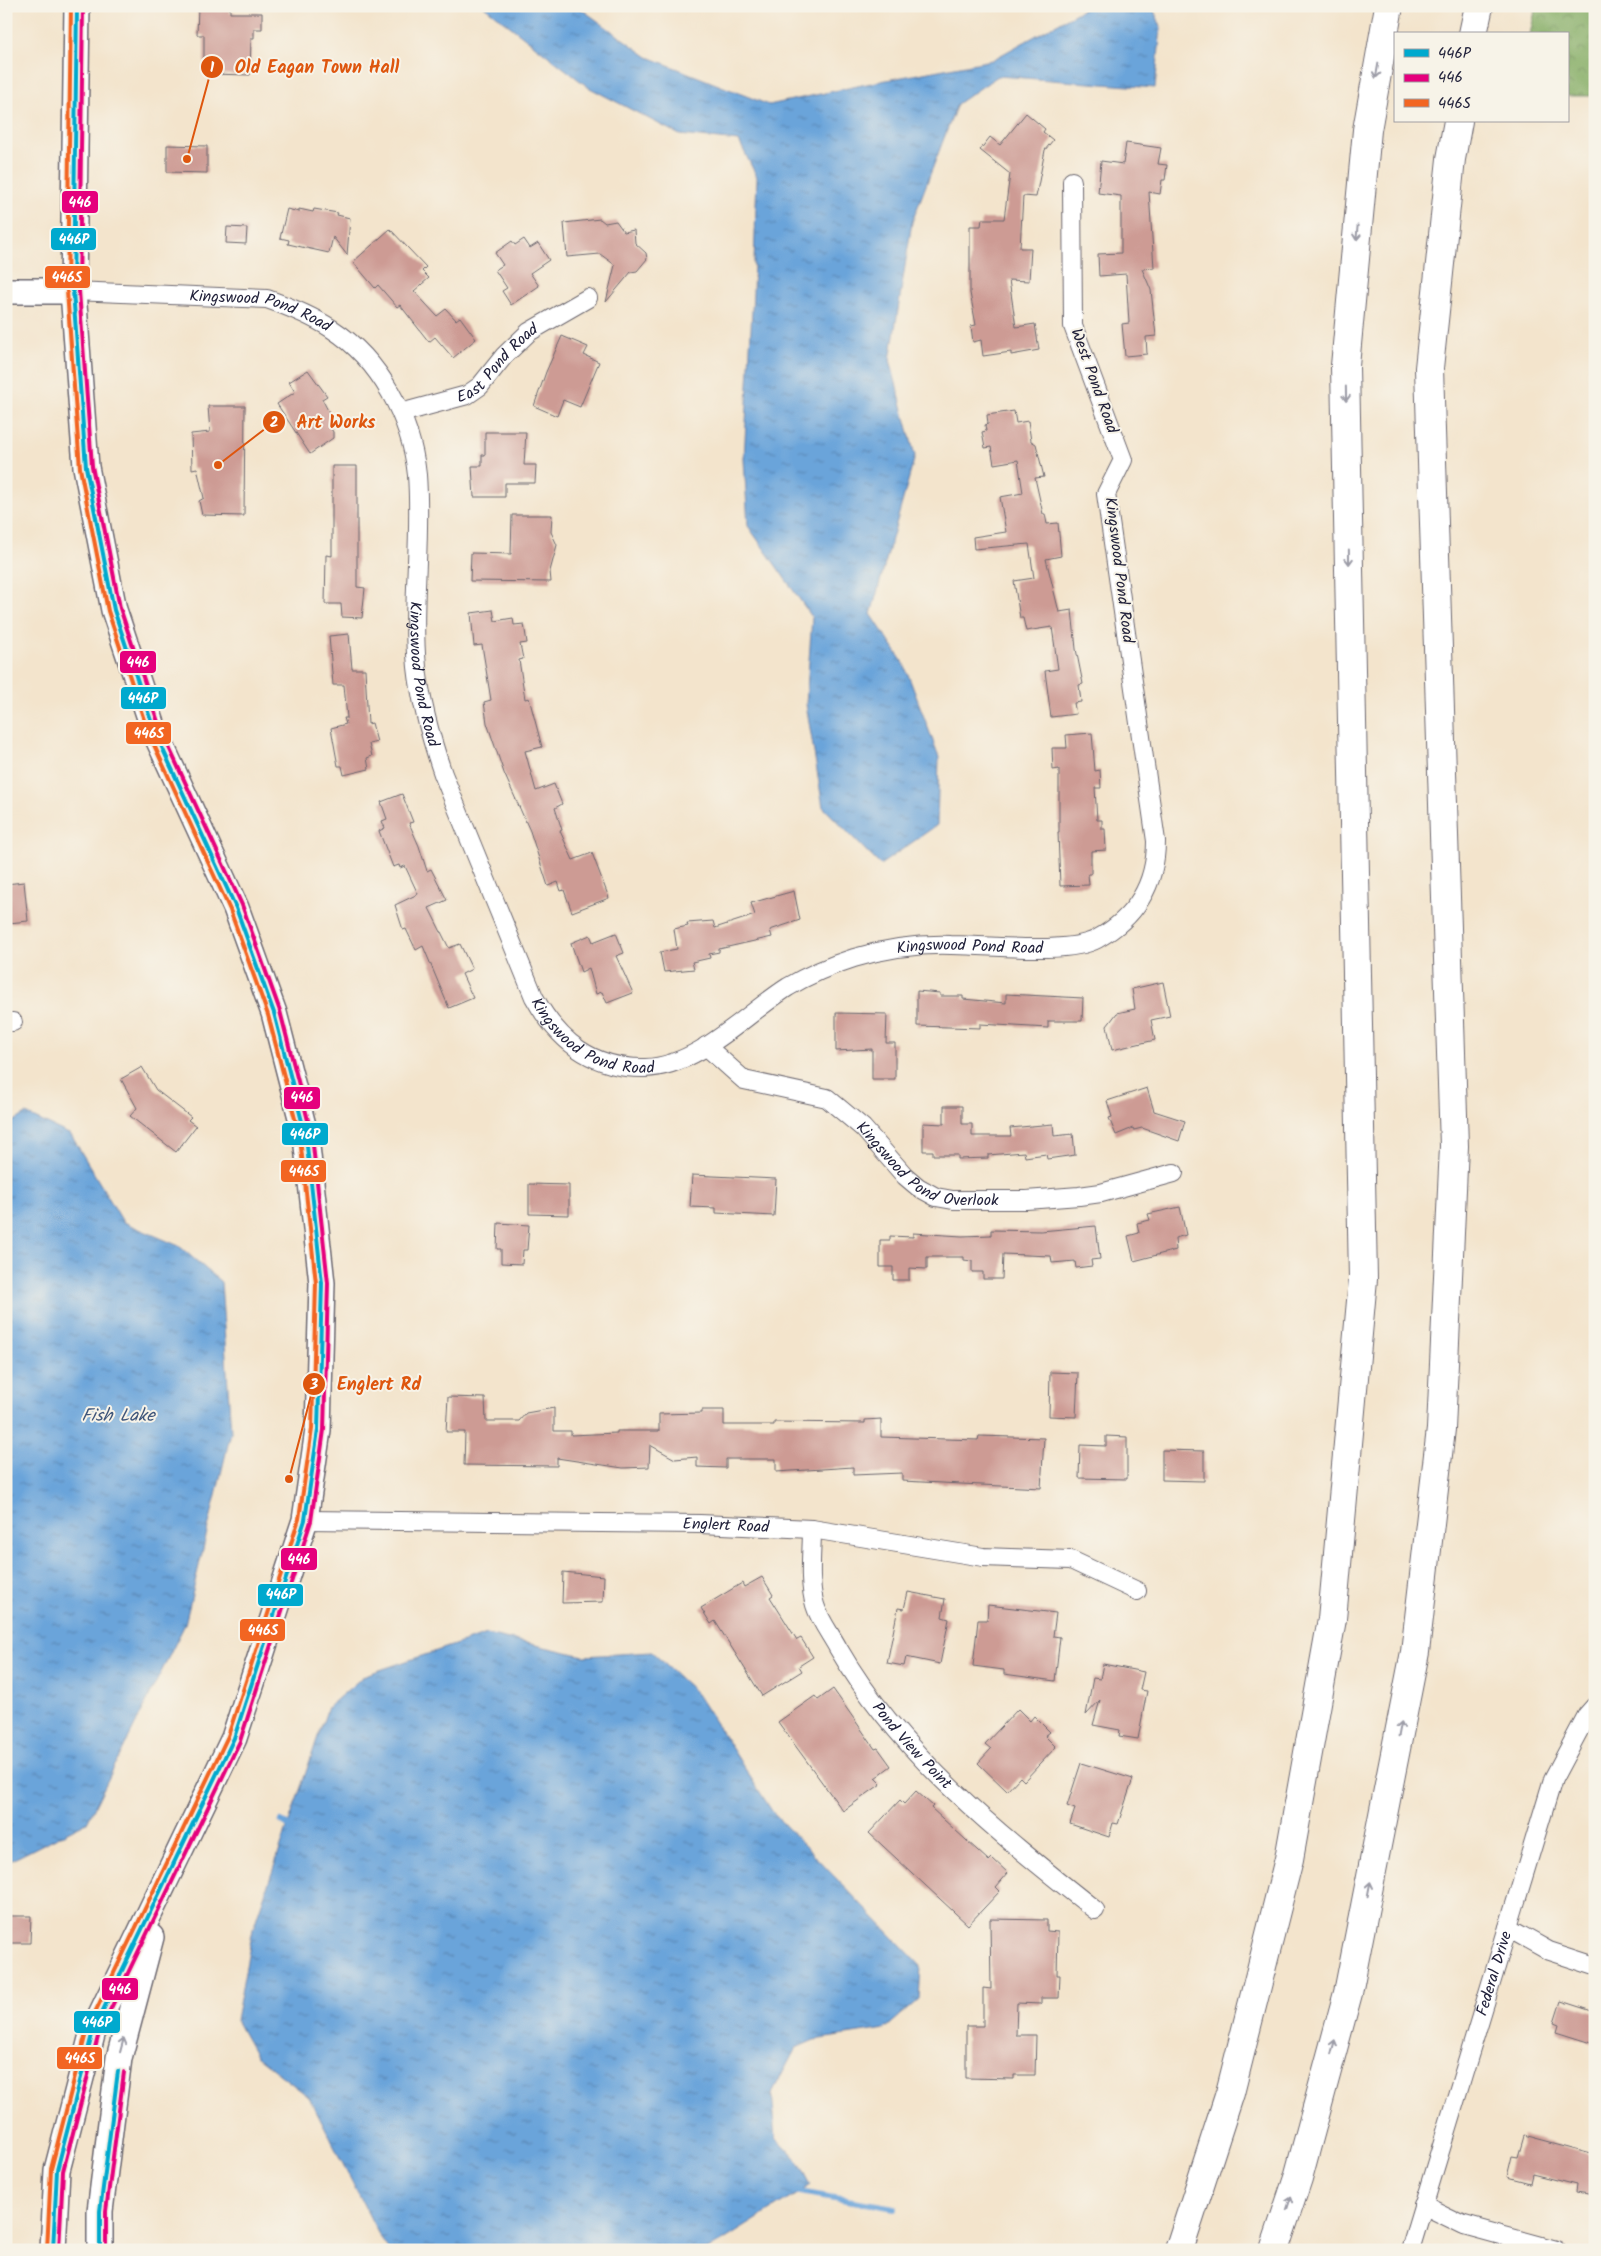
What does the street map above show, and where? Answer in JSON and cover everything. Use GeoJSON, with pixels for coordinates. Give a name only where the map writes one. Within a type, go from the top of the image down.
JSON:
{"type":"FeatureCollection","features":[{"type":"Feature","properties":{"kind":"highway"},"geometry":{"type":"LineString","coordinates":[[1179,2250],[1230,2093],[1289,1859],[1334,1599],[1363,1279],[1345,366],[1366,130],[1389,6]]}},
{"type":"Feature","properties":{"kind":"highway"},"geometry":{"type":"LineString","coordinates":[[1473,32],[1479,6]]}},
{"type":"Feature","properties":{"kind":"highway"},"geometry":{"type":"LineString","coordinates":[[1274,2250],[1298,2178],[1348,1993],[1415,1652],[1441,1429],[1454,1146],[1429,368],[1451,159],[1458,122]]}},
{"type":"Feature","properties":{"kind":"main road"},"geometry":{"type":"LineString","coordinates":[[53,2250],[57,2170],[93,2031],[234,1738],[305,1520],[318,1430],[322,1283],[306,1137],[274,1012],[236,908],[154,730],[114,610],[86,467],[73,291],[77,6]]}},
{"type":"Feature","properties":{"kind":"main road"},"geometry":{"type":"LineString","coordinates":[[6,291],[73,291]]}},
{"type":"Feature","properties":{"kind":"main road"},"geometry":{"type":"LineString","coordinates":[[100,2250],[100,2211],[119,2058],[164,1885]]}},
{"type":"Feature","properties":{"kind":"street","name":"West Pond Road"},"geometry":{"type":"LineString","coordinates":[[1072,181],[1073,326],[1123,460]]}},
{"type":"Feature","properties":{"kind":"street","name":"Kingswood Pond Road"},"geometry":{"type":"LineString","coordinates":[[73,291],[267,299],[291,307],[334,330],[353,345],[380,377],[401,413],[414,454],[416,475],[417,667],[422,704],[443,774],[534,997],[546,1020],[573,1047],[596,1059],[634,1067],[659,1066],[683,1059],[706,1046],[788,987],[854,958],[924,946],[1065,948],[1086,944],[1115,928],[1138,904],[1153,875],[1156,841],[1106,494],[1123,460]]}},
{"type":"Feature","properties":{"kind":"street","name":"East Pond Road"},"geometry":{"type":"LineString","coordinates":[[401,413],[467,395],[480,386],[504,356],[529,332],[588,298]]}},
{"type":"Feature","properties":{"kind":"street","name":"Kingswood Pond Overlook"},"geometry":{"type":"LineString","coordinates":[[706,1046],[744,1080],[827,1098],[863,1128],[905,1176],[918,1187],[936,1197],[953,1200],[1017,1200],[1079,1196],[1101,1193],[1174,1173]]}},
{"type":"Feature","properties":{"kind":"street","name":"Englert Road"},"geometry":{"type":"LineString","coordinates":[[305,1520],[700,1524],[812,1529],[983,1557],[1071,1560],[1137,1591]]}},
{"type":"Feature","properties":{"kind":"street","name":"Pond View Point"},"geometry":{"type":"LineString","coordinates":[[812,1529],[811,1574],[815,1606],[852,1672],[879,1709],[928,1766],[978,1813],[1025,1854],[1095,1910]]}},
{"type":"Feature","properties":{"kind":"street","name":"Federal Drive"},"geometry":{"type":"LineString","coordinates":[[1410,2250],[1553,1779],[1586,1715],[1595,1706]]}},
{"type":"Feature","properties":{"kind":"street"},"geometry":{"type":"LineString","coordinates":[[1508,1928],[1549,1951],[1595,1966]]}},
{"type":"Feature","properties":{"kind":"street"},"geometry":{"type":"LineString","coordinates":[[1423,2205],[1464,2225],[1555,2250]]}},
{"type":"Feature","properties":{"kind":"green space"},"geometry":{"type":"Polygon","coordinates":[[[1536,6],[1595,6],[1595,96],[1568,96],[1568,32],[1530,32],[1536,6]]]}},
{"type":"Feature","properties":{"kind":"water"},"geometry":{"type":"Polygon","coordinates":[[[484,6],[577,6],[648,57],[769,105],[992,60],[1089,6],[1152,6],[1161,27],[1155,88],[998,76],[957,104],[912,222],[890,360],[915,456],[871,614],[904,664],[939,757],[937,825],[880,865],[823,807],[806,704],[812,617],[748,526],[744,459],[757,177],[739,141],[680,135],[588,87],[484,6]]]}},
{"type":"Feature","properties":{"kind":"water","name":"Fish Lake"},"geometry":{"type":"Polygon","coordinates":[[[26,1114],[71,1135],[123,1222],[179,1246],[221,1282],[231,1432],[185,1624],[87,1822],[6,1863],[6,1126],[26,1114]]]}},
{"type":"Feature","properties":{"kind":"water"},"geometry":{"type":"Polygon","coordinates":[[[487,1634],[584,1656],[652,1652],[697,1694],[774,1814],[921,1966],[919,1999],[885,2029],[814,2040],[796,2048],[772,2093],[776,2138],[799,2162],[811,2185],[708,2250],[389,2250],[378,2233],[309,2097],[256,2056],[236,2020],[253,1929],[328,1707],[365,1675],[487,1634]]]}},
{"type":"Feature","properties":{"kind":"building"},"geometry":{"type":"Polygon","coordinates":[[[198,6],[230,6],[230,13],[262,13],[262,29],[254,29],[254,38],[251,38],[250,75],[209,74],[209,62],[204,63],[204,35],[197,35],[198,6]]]}},
{"type":"Feature","properties":{"kind":"building"},"geometry":{"type":"Polygon","coordinates":[[[1026,113],[1045,129],[1043,132],[1053,140],[1045,150],[1036,197],[1023,196],[1020,248],[1031,248],[1029,281],[1009,280],[1016,327],[1035,324],[1039,350],[1011,355],[1011,352],[983,356],[981,340],[973,342],[971,326],[976,325],[970,293],[970,226],[981,226],[982,219],[1004,219],[1010,174],[980,150],[990,137],[1000,145],[1026,113]]]}},
{"type":"Feature","properties":{"kind":"building"},"geometry":{"type":"Polygon","coordinates":[[[1126,143],[1161,148],[1158,164],[1167,165],[1165,180],[1162,180],[1160,194],[1149,192],[1154,268],[1142,269],[1151,290],[1156,336],[1146,337],[1147,354],[1125,356],[1122,324],[1129,323],[1126,274],[1099,276],[1098,254],[1121,253],[1121,196],[1098,193],[1101,161],[1123,164],[1126,143]]]}},
{"type":"Feature","properties":{"kind":"building"},"geometry":{"type":"Polygon","coordinates":[[[167,145],[207,146],[207,173],[167,172],[167,145]]]}},
{"type":"Feature","properties":{"kind":"building"},"geometry":{"type":"Polygon","coordinates":[[[287,209],[299,212],[299,209],[313,212],[314,209],[338,213],[337,215],[350,218],[347,255],[333,237],[329,253],[288,244],[289,240],[280,238],[287,209]]]}},
{"type":"Feature","properties":{"kind":"building"},"geometry":{"type":"Polygon","coordinates":[[[600,219],[605,223],[616,221],[624,232],[634,230],[635,243],[646,253],[647,259],[637,271],[631,272],[606,302],[615,265],[600,254],[567,257],[564,223],[600,219]]]}},
{"type":"Feature","properties":{"kind":"building"},"geometry":{"type":"Polygon","coordinates":[[[227,227],[247,228],[246,244],[226,243],[227,227]]]}},
{"type":"Feature","properties":{"kind":"building"},"geometry":{"type":"Polygon","coordinates":[[[390,229],[426,267],[422,271],[429,278],[414,291],[437,316],[446,309],[456,320],[460,317],[476,339],[453,358],[435,337],[429,342],[400,305],[397,307],[378,285],[375,288],[353,262],[390,229]]]}},
{"type":"Feature","properties":{"kind":"building"},"geometry":{"type":"Polygon","coordinates":[[[524,239],[530,248],[538,243],[549,260],[530,273],[539,286],[511,305],[502,291],[507,288],[495,270],[503,265],[495,253],[512,241],[515,245],[524,239]]]}},
{"type":"Feature","properties":{"kind":"building"},"geometry":{"type":"Polygon","coordinates":[[[562,336],[588,347],[584,355],[599,362],[580,407],[563,400],[557,416],[534,406],[562,336]]]}},
{"type":"Feature","properties":{"kind":"building"},"geometry":{"type":"Polygon","coordinates":[[[308,370],[327,396],[322,399],[335,424],[330,427],[333,432],[333,438],[310,454],[277,404],[295,392],[289,382],[308,370]]]}},
{"type":"Feature","properties":{"kind":"building"},"geometry":{"type":"Polygon","coordinates":[[[208,406],[245,406],[244,516],[202,515],[199,501],[204,498],[197,468],[192,469],[191,434],[210,432],[208,406]]]}},
{"type":"Feature","properties":{"kind":"building"},"geometry":{"type":"Polygon","coordinates":[[[1014,411],[1016,423],[1028,421],[1031,441],[1036,444],[1044,477],[1035,478],[1043,514],[1045,514],[1047,524],[1058,523],[1061,556],[1046,559],[1059,612],[1072,610],[1076,649],[1083,684],[1079,685],[1081,702],[1074,703],[1076,714],[1051,717],[1045,671],[1058,669],[1052,627],[1026,631],[1023,618],[1020,618],[1014,581],[1034,578],[1029,544],[974,549],[973,537],[1006,532],[1000,497],[1023,493],[1018,460],[994,464],[991,447],[985,448],[982,432],[986,431],[985,425],[988,424],[987,415],[1014,411]]]}},
{"type":"Feature","properties":{"kind":"building"},"geometry":{"type":"Polygon","coordinates":[[[485,432],[526,432],[524,465],[536,465],[535,483],[505,483],[505,497],[474,497],[472,466],[482,466],[482,455],[485,455],[485,432]]]}},
{"type":"Feature","properties":{"kind":"building"},"geometry":{"type":"Polygon","coordinates":[[[332,466],[357,466],[357,587],[365,588],[362,618],[342,617],[341,604],[325,604],[326,555],[332,556],[332,466]]]}},
{"type":"Feature","properties":{"kind":"building"},"geometry":{"type":"Polygon","coordinates":[[[512,515],[552,515],[551,532],[557,545],[550,571],[551,582],[470,581],[471,553],[511,554],[512,515]]]}},
{"type":"Feature","properties":{"kind":"building"},"geometry":{"type":"Polygon","coordinates":[[[493,610],[495,621],[513,618],[514,625],[524,624],[527,643],[520,644],[523,659],[519,660],[525,699],[529,698],[542,747],[525,751],[536,791],[554,784],[562,804],[555,808],[562,830],[560,831],[573,860],[592,853],[609,898],[572,912],[564,890],[561,891],[558,882],[548,886],[530,831],[504,773],[487,723],[484,702],[491,700],[482,645],[474,646],[471,613],[493,610]]]}},
{"type":"Feature","properties":{"kind":"building"},"geometry":{"type":"Polygon","coordinates":[[[349,634],[352,669],[365,669],[368,724],[372,723],[377,742],[369,744],[372,756],[367,758],[369,769],[344,775],[342,766],[338,766],[331,728],[346,724],[344,718],[347,718],[344,685],[333,685],[329,636],[349,634]]]}},
{"type":"Feature","properties":{"kind":"building"},"geometry":{"type":"Polygon","coordinates":[[[1092,733],[1095,771],[1100,770],[1101,788],[1095,788],[1097,820],[1102,820],[1102,829],[1105,829],[1106,850],[1091,851],[1091,874],[1088,874],[1089,885],[1060,886],[1058,832],[1059,769],[1053,770],[1052,748],[1067,748],[1066,735],[1092,733]]]}},
{"type":"Feature","properties":{"kind":"building"},"geometry":{"type":"Polygon","coordinates":[[[402,794],[413,822],[409,823],[427,871],[431,869],[447,900],[429,908],[449,948],[460,944],[472,969],[462,974],[473,998],[449,1008],[423,946],[416,950],[406,929],[403,930],[395,905],[418,894],[405,866],[400,868],[399,865],[393,867],[379,831],[385,828],[382,821],[387,819],[381,802],[402,794]]]}},
{"type":"Feature","properties":{"kind":"building"},"geometry":{"type":"Polygon","coordinates":[[[24,882],[28,921],[9,923],[9,920],[6,920],[6,884],[24,882]]]}},
{"type":"Feature","properties":{"kind":"building"},"geometry":{"type":"Polygon","coordinates":[[[794,891],[800,920],[770,930],[772,937],[719,949],[719,952],[709,954],[710,958],[692,962],[694,969],[664,972],[660,952],[677,949],[674,929],[688,926],[687,923],[713,921],[715,928],[755,915],[751,903],[794,891]]]}},
{"type":"Feature","properties":{"kind":"building"},"geometry":{"type":"Polygon","coordinates":[[[616,933],[624,953],[616,956],[633,993],[607,1003],[602,992],[596,994],[589,968],[581,972],[571,943],[590,935],[593,942],[616,933]]]}},
{"type":"Feature","properties":{"kind":"building"},"geometry":{"type":"Polygon","coordinates":[[[1163,982],[1170,1016],[1151,1020],[1155,1040],[1112,1050],[1107,1026],[1117,1013],[1135,1009],[1132,989],[1163,982]]]}},
{"type":"Feature","properties":{"kind":"building"},"geometry":{"type":"Polygon","coordinates":[[[917,991],[940,993],[940,996],[963,996],[963,999],[1006,1003],[1006,994],[1083,998],[1082,1021],[1048,1021],[1048,1028],[980,1024],[980,1028],[917,1026],[917,991]]]}},
{"type":"Feature","properties":{"kind":"building"},"geometry":{"type":"Polygon","coordinates":[[[836,1013],[887,1014],[886,1043],[895,1043],[895,1079],[872,1079],[872,1049],[836,1051],[836,1013]]]}},
{"type":"Feature","properties":{"kind":"building"},"geometry":{"type":"Polygon","coordinates":[[[142,1067],[156,1090],[191,1117],[188,1120],[196,1126],[176,1152],[130,1116],[137,1108],[121,1079],[142,1067]]]}},
{"type":"Feature","properties":{"kind":"building"},"geometry":{"type":"Polygon","coordinates":[[[1147,1088],[1154,1111],[1185,1121],[1179,1141],[1142,1128],[1134,1130],[1133,1128],[1116,1135],[1109,1118],[1112,1117],[1107,1101],[1147,1088]]]}},
{"type":"Feature","properties":{"kind":"building"},"geometry":{"type":"Polygon","coordinates":[[[944,1106],[962,1106],[962,1124],[972,1124],[972,1136],[1011,1136],[1010,1128],[1053,1124],[1054,1136],[1073,1134],[1075,1155],[1047,1159],[1046,1154],[1025,1157],[1024,1152],[988,1155],[988,1158],[958,1159],[958,1155],[933,1155],[933,1151],[923,1151],[923,1123],[944,1124],[944,1106]]]}},
{"type":"Feature","properties":{"kind":"building"},"geometry":{"type":"Polygon","coordinates":[[[692,1175],[776,1179],[774,1216],[716,1213],[716,1208],[690,1207],[692,1175]]]}},
{"type":"Feature","properties":{"kind":"building"},"geometry":{"type":"Polygon","coordinates":[[[529,1184],[569,1185],[569,1215],[529,1214],[529,1184]]]}},
{"type":"Feature","properties":{"kind":"building"},"geometry":{"type":"Polygon","coordinates":[[[1180,1207],[1186,1235],[1175,1238],[1176,1250],[1134,1261],[1128,1236],[1139,1233],[1137,1223],[1150,1220],[1148,1214],[1180,1207]]]}},
{"type":"Feature","properties":{"kind":"building"},"geometry":{"type":"Polygon","coordinates":[[[498,1223],[529,1225],[527,1250],[523,1250],[522,1264],[501,1263],[501,1249],[497,1249],[498,1223]]]}},
{"type":"Feature","properties":{"kind":"building"},"geometry":{"type":"Polygon","coordinates":[[[1096,1226],[1100,1259],[1091,1260],[1092,1266],[1076,1268],[1075,1261],[1052,1263],[1051,1256],[1003,1254],[1002,1279],[983,1279],[983,1272],[972,1272],[972,1261],[964,1260],[964,1257],[927,1257],[927,1269],[909,1268],[909,1280],[893,1280],[893,1267],[880,1267],[880,1240],[890,1240],[890,1236],[913,1237],[913,1233],[962,1236],[991,1235],[991,1230],[1041,1231],[1096,1226]]]}},
{"type":"Feature","properties":{"kind":"building"},"geometry":{"type":"Polygon","coordinates":[[[1050,1372],[1078,1373],[1076,1417],[1049,1416],[1050,1372]]]}},
{"type":"Feature","properties":{"kind":"building"},"geometry":{"type":"Polygon","coordinates":[[[448,1397],[485,1398],[486,1421],[519,1421],[526,1413],[554,1408],[554,1431],[571,1431],[571,1435],[617,1433],[617,1431],[659,1431],[659,1414],[702,1413],[702,1410],[724,1410],[724,1425],[774,1425],[774,1422],[865,1423],[865,1420],[881,1419],[881,1437],[978,1440],[979,1436],[1044,1438],[1041,1488],[902,1481],[902,1473],[853,1475],[853,1467],[776,1472],[776,1459],[726,1459],[726,1468],[697,1467],[697,1457],[675,1459],[650,1445],[649,1467],[623,1468],[557,1458],[557,1466],[464,1465],[465,1432],[446,1432],[448,1397]]]}},
{"type":"Feature","properties":{"kind":"building"},"geometry":{"type":"Polygon","coordinates":[[[1106,1436],[1127,1437],[1127,1479],[1079,1478],[1080,1445],[1106,1446],[1106,1436]]]}},
{"type":"Feature","properties":{"kind":"building"},"geometry":{"type":"Polygon","coordinates":[[[1162,1450],[1204,1451],[1204,1481],[1162,1480],[1162,1450]]]}},
{"type":"Feature","properties":{"kind":"building"},"geometry":{"type":"Polygon","coordinates":[[[563,1572],[604,1576],[603,1602],[562,1603],[563,1572]]]}},
{"type":"Feature","properties":{"kind":"building"},"geometry":{"type":"Polygon","coordinates":[[[762,1577],[773,1595],[770,1597],[797,1640],[801,1638],[813,1657],[799,1666],[802,1671],[762,1696],[715,1621],[711,1624],[701,1608],[742,1583],[744,1587],[762,1577]]]}},
{"type":"Feature","properties":{"kind":"building"},"geometry":{"type":"Polygon","coordinates":[[[908,1592],[945,1599],[942,1617],[949,1619],[940,1664],[906,1657],[904,1666],[887,1663],[898,1608],[904,1609],[908,1592]]]}},
{"type":"Feature","properties":{"kind":"building"},"geometry":{"type":"Polygon","coordinates":[[[988,1605],[1056,1613],[1053,1636],[1060,1637],[1055,1681],[1004,1674],[1004,1670],[973,1666],[978,1620],[987,1620],[988,1605]]]}},
{"type":"Feature","properties":{"kind":"building"},"geometry":{"type":"Polygon","coordinates":[[[1103,1664],[1144,1672],[1140,1690],[1147,1691],[1138,1739],[1119,1736],[1120,1730],[1093,1725],[1100,1700],[1086,1715],[1093,1678],[1100,1679],[1103,1664]]]}},
{"type":"Feature","properties":{"kind":"building"},"geometry":{"type":"Polygon","coordinates":[[[833,1689],[875,1749],[878,1748],[891,1766],[875,1778],[881,1784],[843,1811],[778,1722],[815,1696],[818,1700],[833,1689]]]}},
{"type":"Feature","properties":{"kind":"building"},"geometry":{"type":"Polygon","coordinates":[[[1018,1709],[1030,1721],[1034,1716],[1050,1732],[1045,1736],[1056,1747],[1024,1781],[1020,1777],[1007,1791],[978,1763],[991,1749],[985,1744],[1018,1709]]]}},
{"type":"Feature","properties":{"kind":"building"},"geometry":{"type":"Polygon","coordinates":[[[1081,1763],[1133,1779],[1118,1824],[1113,1823],[1109,1837],[1070,1824],[1075,1809],[1067,1806],[1081,1763]]]}},
{"type":"Feature","properties":{"kind":"building"},"geometry":{"type":"Polygon","coordinates":[[[916,1791],[933,1806],[931,1808],[989,1861],[992,1858],[1008,1873],[996,1887],[1000,1891],[968,1925],[869,1833],[900,1800],[904,1804],[916,1791]]]}},
{"type":"Feature","properties":{"kind":"building"},"geometry":{"type":"Polygon","coordinates":[[[6,1916],[31,1916],[30,1943],[6,1943],[6,1916]]]}},
{"type":"Feature","properties":{"kind":"building"},"geometry":{"type":"Polygon","coordinates":[[[990,1919],[1047,1920],[1047,1931],[1058,1932],[1057,1975],[1060,1975],[1059,1998],[1041,1998],[1041,2004],[1017,2003],[1016,2035],[1036,2035],[1035,2075],[1014,2075],[1014,2079],[966,2078],[966,2026],[983,2026],[983,1988],[991,1989],[990,1919]]]}},
{"type":"Feature","properties":{"kind":"building"},"geometry":{"type":"Polygon","coordinates":[[[1561,2001],[1595,2012],[1595,2044],[1557,2032],[1559,2025],[1554,2023],[1561,2001]]]}},
{"type":"Feature","properties":{"kind":"building"},"geometry":{"type":"Polygon","coordinates":[[[1524,2136],[1595,2155],[1595,2196],[1575,2193],[1576,2185],[1532,2174],[1530,2183],[1507,2177],[1512,2156],[1518,2157],[1524,2136]]]}},
{"type":"Feature","properties":{"kind":"waterway"},"geometry":{"type":"LineString","coordinates":[[281,1821],[294,1830]]}},
{"type":"Feature","properties":{"kind":"waterway"},"geometry":{"type":"LineString","coordinates":[[793,2191],[895,2208]]}},
{"type":"Feature","properties":{"kind":"transit line","name":"446S"},"geometry":{"type":"LineString","coordinates":[[47,2250],[51,2169],[87,2029],[228,1736],[299,1519],[312,1429],[316,1283],[300,1138],[268,1015],[230,910],[148,732],[108,611],[80,468],[67,291],[71,6]]}},
{"type":"Feature","properties":{"kind":"transit line","name":"446P"},"geometry":{"type":"LineString","coordinates":[[53,2250],[57,2170],[93,2031],[234,1738],[305,1520],[318,1430],[322,1283],[306,1137],[274,1013],[236,908],[154,730],[114,610],[86,467],[73,291],[77,6]]}},
{"type":"Feature","properties":{"kind":"transit line","name":"446"},"geometry":{"type":"LineString","coordinates":[[59,2250],[63,2171],[99,2033],[240,1741],[311,1521],[324,1430],[328,1283],[312,1136],[280,1011],[242,905],[160,728],[120,608],[92,466],[79,291],[83,6]]}},
{"type":"Feature","properties":{"kind":"transit line","name":"446P"},"geometry":{"type":"LineString","coordinates":[[100,2250],[100,2211],[118,2071]]}},
{"type":"Feature","properties":{"kind":"transit line","name":"446"},"geometry":{"type":"LineString","coordinates":[[106,2250],[106,2211],[124,2072]]}},
{"type":"Feature","properties":{"kind":"place","name":"Old Eagan Town Hall"},"geometry":{"type":"Point","coordinates":[187,159]}},
{"type":"Feature","properties":{"kind":"place","name":"Art Works"},"geometry":{"type":"Point","coordinates":[218,465]}},
{"type":"Feature","properties":{"kind":"place","name":"Englert Rd"},"geometry":{"type":"Point","coordinates":[289,1479]}}]}
